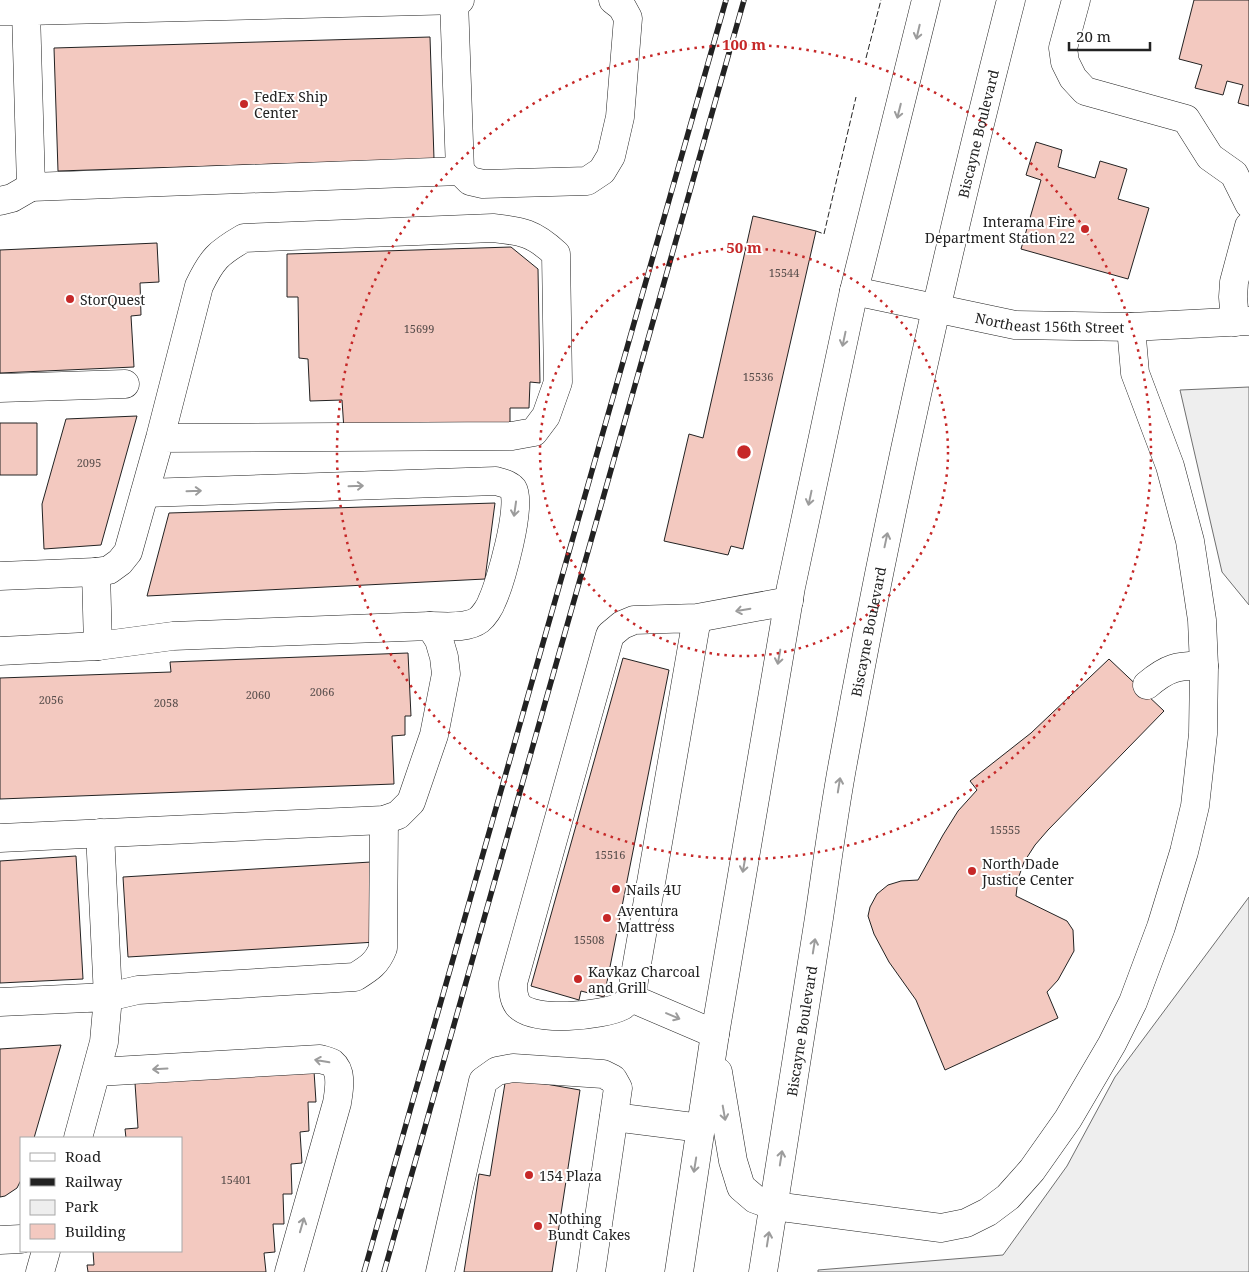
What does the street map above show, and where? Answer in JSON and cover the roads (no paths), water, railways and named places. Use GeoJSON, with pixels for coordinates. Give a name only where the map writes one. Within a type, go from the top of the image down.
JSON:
{"type":"FeatureCollection","features":[{"type":"Feature","properties":{"kind":"main road"},"geometry":{"type":"LineString","coordinates":[[454,0],[460,172]]}},
{"type":"Feature","properties":{"kind":"main road"},"geometry":{"type":"LineString","coordinates":[[31,187],[13,11],[460,0]]}},
{"type":"Feature","properties":{"kind":"main road"},"geometry":{"type":"LineString","coordinates":[[0,201],[12,198],[31,187],[460,172],[470,180],[483,184],[587,181],[602,171],[611,156],[620,117],[628,18],[622,7],[614,0]]}},
{"type":"Feature","properties":{"kind":"main road"},"geometry":{"type":"LineString","coordinates":[[679,1272],[714,1041],[789,601],[854,291],[926,0]]}},
{"type":"Feature","properties":{"kind":"main road","name":"Biscayne Boulevard"},"geometry":{"type":"LineString","coordinates":[[763,1272],[844,759],[900,474],[936,310],[976,136],[1011,0]]}},
{"type":"Feature","properties":{"kind":"main road"},"geometry":{"type":"LineString","coordinates":[[1076,0],[1063,48],[1064,62],[1073,78],[1085,91],[1186,119],[1210,157],[1234,174],[1249,204]]}},
{"type":"Feature","properties":{"kind":"main road"},"geometry":{"type":"LineString","coordinates":[[1242,322],[1233,297],[1234,282],[1249,226]]}},
{"type":"Feature","properties":{"kind":"main road"},"geometry":{"type":"LineString","coordinates":[[0,576],[109,570],[120,562],[128,552],[160,438],[199,286],[209,265],[222,251],[244,238],[493,228],[519,231],[542,240],[556,254],[558,382],[546,416],[534,432],[512,436],[160,438]]}},
{"type":"Feature","properties":{"kind":"main road","name":"Northeast 156th Street"},"geometry":{"type":"LineString","coordinates":[[854,291],[936,310],[1015,325],[1131,327],[1242,322]]}},
{"type":"Feature","properties":{"kind":"main road"},"geometry":{"type":"LineString","coordinates":[[714,1041],[733,1161],[741,1187],[755,1199],[774,1206],[941,1228],[966,1223],[988,1212],[1008,1197],[1032,1170],[1068,1119],[1112,1044],[1133,1002],[1161,927],[1184,852],[1195,806],[1203,734],[1204,666],[1202,620],[1190,541],[1170,466],[1135,373],[1131,327]]}},
{"type":"Feature","properties":{"kind":"main road"},"geometry":{"type":"LineString","coordinates":[[0,388],[125,384]]}},
{"type":"Feature","properties":{"kind":"main road"},"geometry":{"type":"LineString","coordinates":[[0,651],[98,646],[174,636],[468,625],[479,620],[492,602],[510,542],[516,500],[513,489],[506,484],[496,481],[145,493]]}},
{"type":"Feature","properties":{"kind":"main road"},"geometry":{"type":"LineString","coordinates":[[96,572],[98,646]]}},
{"type":"Feature","properties":{"kind":"main road"},"geometry":{"type":"LineString","coordinates":[[697,618],[631,998],[622,1006],[608,1011],[579,1015],[546,1016],[525,1011],[517,1004],[513,995],[513,983],[610,635],[622,625],[634,620],[697,618],[789,601]]}},
{"type":"Feature","properties":{"kind":"main road"},"geometry":{"type":"LineString","coordinates":[[0,838],[384,820],[398,814],[411,802],[434,735],[446,674],[444,657],[438,640],[430,626]]}},
{"type":"Feature","properties":{"kind":"main road"},"geometry":{"type":"LineString","coordinates":[[1147,685],[1161,673],[1173,668],[1185,665],[1204,666]]}},
{"type":"Feature","properties":{"kind":"main road"},"geometry":{"type":"LineString","coordinates":[[0,1002],[108,997],[138,990],[354,977],[379,959],[383,948],[384,820]]}},
{"type":"Feature","properties":{"kind":"main road"},"geometry":{"type":"LineString","coordinates":[[78,1137],[104,1042],[108,997],[100,833]]}},
{"type":"Feature","properties":{"kind":"main road"},"geometry":{"type":"LineString","coordinates":[[631,998],[714,1041]]}},
{"type":"Feature","properties":{"kind":"main road"},"geometry":{"type":"LineString","coordinates":[[97,1072],[320,1059],[332,1063],[338,1073],[340,1085],[337,1103],[289,1272]]}},
{"type":"Feature","properties":{"kind":"main road"},"geometry":{"type":"LineString","coordinates":[[440,1272],[483,1081],[497,1071],[513,1068],[603,1074],[613,1079],[618,1088],[591,1272]]}},
{"type":"Feature","properties":{"kind":"main road"},"geometry":{"type":"LineString","coordinates":[[614,1117],[701,1128]]}},
{"type":"Feature","properties":{"kind":"main road"},"geometry":{"type":"LineString","coordinates":[[0,1240],[20,1239]]}},
{"type":"Feature","properties":{"kind":"main road"},"geometry":{"type":"LineString","coordinates":[[40,1272],[46,1252]]}},
{"type":"Feature","properties":{"kind":"railway"},"geometry":{"type":"LineString","coordinates":[[364,1272],[726,0]]}},
{"type":"Feature","properties":{"kind":"railway"},"geometry":{"type":"LineString","coordinates":[[384,1272],[744,0]]}},
{"type":"Feature","properties":{"kind":"place","name":"FedEx Ship Center"},"geometry":{"type":"Point","coordinates":[244,104]}},
{"type":"Feature","properties":{"kind":"place","name":"Interama Fire Department Station 22"},"geometry":{"type":"Point","coordinates":[1085,229]}},
{"type":"Feature","properties":{"kind":"place","name":"StorQuest"},"geometry":{"type":"Point","coordinates":[70,299]}},
{"type":"Feature","properties":{"kind":"place","name":"North Dade Justice Center"},"geometry":{"type":"Point","coordinates":[972,871]}},
{"type":"Feature","properties":{"kind":"place","name":"Nails 4U"},"geometry":{"type":"Point","coordinates":[616,889]}},
{"type":"Feature","properties":{"kind":"place","name":"Aventura Mattress"},"geometry":{"type":"Point","coordinates":[607,918]}},
{"type":"Feature","properties":{"kind":"place","name":"Kavkaz Charcoal and Grill"},"geometry":{"type":"Point","coordinates":[578,979]}},
{"type":"Feature","properties":{"kind":"place","name":"154 Plaza"},"geometry":{"type":"Point","coordinates":[529,1175]}},
{"type":"Feature","properties":{"kind":"place","name":"Nothing Bundt Cakes"},"geometry":{"type":"Point","coordinates":[538,1226]}}]}
